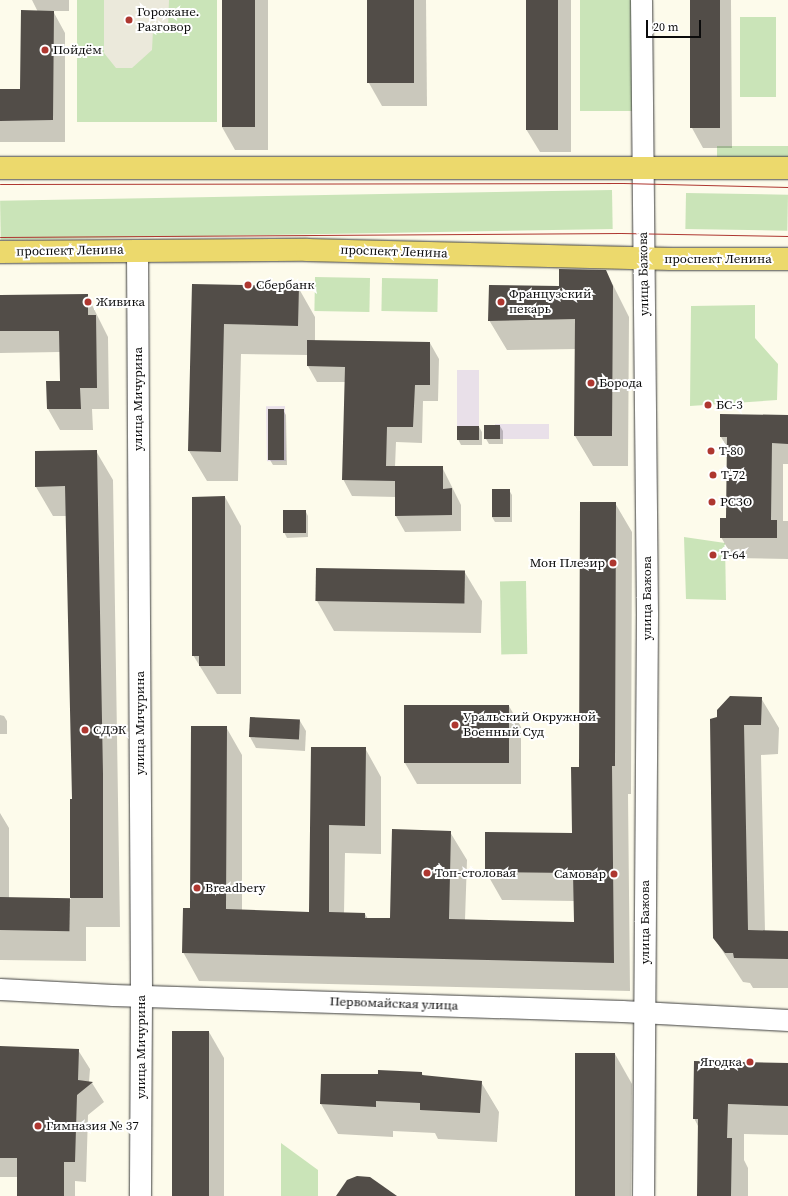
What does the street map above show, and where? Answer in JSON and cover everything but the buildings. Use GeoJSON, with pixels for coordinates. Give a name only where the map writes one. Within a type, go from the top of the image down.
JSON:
{"type":"FeatureCollection","features":[{"type":"Feature","properties":{"kind":"main road"},"geometry":{"type":"LineString","coordinates":[[0,168],[788,168]]}},
{"type":"Feature","properties":{"kind":"main road","name":"проспект Ленина"},"geometry":{"type":"LineString","coordinates":[[0,252],[307,250],[643,258],[788,259]]}},
{"type":"Feature","properties":{"kind":"street","name":"улица Бажова"},"geometry":{"type":"LineString","coordinates":[[641,0],[647,606],[643,1196]]}},
{"type":"Feature","properties":{"kind":"street","name":"улица Мичурина"},"geometry":{"type":"LineString","coordinates":[[137,250],[142,996],[140,1196]]}},
{"type":"Feature","properties":{"kind":"street","name":"Первомайская улица"},"geometry":{"type":"LineString","coordinates":[[0,989],[142,996],[644,1012],[788,1020]]}},
{"type":"Feature","properties":{"kind":"shaded area"},"geometry":{"type":"Polygon","coordinates":[[[104,0],[169,0],[168,29],[153,30],[152,50],[132,68],[116,68],[104,53],[104,0]]]}},
{"type":"Feature","properties":{"kind":"shaded area"},"geometry":{"type":"Polygon","coordinates":[[[457,370],[479,370],[479,426],[457,426],[457,370]]]}},
{"type":"Feature","properties":{"kind":"shaded area"},"geometry":{"type":"Polygon","coordinates":[[[266,406],[285,406],[286,461],[267,461],[266,406]]]}},
{"type":"Feature","properties":{"kind":"shaded area"},"geometry":{"type":"Polygon","coordinates":[[[495,424],[549,424],[549,439],[495,439],[495,424]]]}},
{"type":"Feature","properties":{"kind":"green space"},"geometry":{"type":"Polygon","coordinates":[[[77,0],[217,0],[217,122],[77,122],[77,0]]]}},
{"type":"Feature","properties":{"kind":"green space"},"geometry":{"type":"Polygon","coordinates":[[[580,0],[634,0],[634,111],[580,111],[580,0]]]}},
{"type":"Feature","properties":{"kind":"green space"},"geometry":{"type":"Polygon","coordinates":[[[740,17],[776,17],[776,97],[740,97],[740,17]]]}},
{"type":"Feature","properties":{"kind":"green space"},"geometry":{"type":"Polygon","coordinates":[[[717,146],[788,146],[788,159],[717,159],[717,146]]]}},
{"type":"Feature","properties":{"kind":"green space"},"geometry":{"type":"Polygon","coordinates":[[[612,190],[613,229],[1,240],[0,201],[612,190]]]}},
{"type":"Feature","properties":{"kind":"green space"},"geometry":{"type":"Polygon","coordinates":[[[686,193],[788,195],[787,231],[685,229],[686,193]]]}},
{"type":"Feature","properties":{"kind":"green space"},"geometry":{"type":"Polygon","coordinates":[[[315,277],[370,278],[369,312],[314,311],[315,277]]]}},
{"type":"Feature","properties":{"kind":"green space"},"geometry":{"type":"Polygon","coordinates":[[[382,278],[438,279],[437,312],[381,311],[382,278]]]}},
{"type":"Feature","properties":{"kind":"green space"},"geometry":{"type":"Polygon","coordinates":[[[755,305],[755,338],[778,364],[777,400],[690,406],[691,306],[755,305]]]}},
{"type":"Feature","properties":{"kind":"green space"},"geometry":{"type":"Polygon","coordinates":[[[684,537],[725,543],[726,600],[686,599],[684,537]]]}},
{"type":"Feature","properties":{"kind":"green space"},"geometry":{"type":"Polygon","coordinates":[[[500,581],[526,581],[527,654],[501,654],[500,581]]]}},
{"type":"Feature","properties":{"kind":"green space"},"geometry":{"type":"Polygon","coordinates":[[[281,1143],[318,1170],[318,1196],[281,1196],[281,1143]]]}},
{"type":"Feature","properties":{"kind":"tram line"},"geometry":{"type":"LineString","coordinates":[[0,184],[623,183],[788,187]]}},
{"type":"Feature","properties":{"kind":"tram line"},"geometry":{"type":"LineString","coordinates":[[0,237],[621,233],[788,236]]}},
{"type":"Feature","properties":{"kind":"place","name":"Горожане. Разговор"},"geometry":{"type":"Point","coordinates":[129,20]}},
{"type":"Feature","properties":{"kind":"place","name":"Пойдём"},"geometry":{"type":"Point","coordinates":[45,50]}},
{"type":"Feature","properties":{"kind":"place","name":"Сбербанк"},"geometry":{"type":"Point","coordinates":[248,285]}},
{"type":"Feature","properties":{"kind":"place","name":"Живика"},"geometry":{"type":"Point","coordinates":[88,302]}},
{"type":"Feature","properties":{"kind":"place","name":"Французский пекарь"},"geometry":{"type":"Point","coordinates":[501,302]}},
{"type":"Feature","properties":{"kind":"place","name":"Борода"},"geometry":{"type":"Point","coordinates":[591,383]}},
{"type":"Feature","properties":{"kind":"place","name":"БС-3"},"geometry":{"type":"Point","coordinates":[708,405]}},
{"type":"Feature","properties":{"kind":"place","name":"Т-80"},"geometry":{"type":"Point","coordinates":[711,451]}},
{"type":"Feature","properties":{"kind":"place","name":"Т-72"},"geometry":{"type":"Point","coordinates":[713,475]}},
{"type":"Feature","properties":{"kind":"place","name":"РСЗО"},"geometry":{"type":"Point","coordinates":[712,502]}},
{"type":"Feature","properties":{"kind":"place","name":"Т-64"},"geometry":{"type":"Point","coordinates":[713,555]}},
{"type":"Feature","properties":{"kind":"place","name":"Мон Плезир"},"geometry":{"type":"Point","coordinates":[613,563]}},
{"type":"Feature","properties":{"kind":"place","name":"Уральский Окружной Военный Суд"},"geometry":{"type":"Point","coordinates":[455,725]}},
{"type":"Feature","properties":{"kind":"place","name":"СДЭК"},"geometry":{"type":"Point","coordinates":[85,730]}},
{"type":"Feature","properties":{"kind":"place","name":"Топ-столовая"},"geometry":{"type":"Point","coordinates":[427,873]}},
{"type":"Feature","properties":{"kind":"place","name":"Самовар"},"geometry":{"type":"Point","coordinates":[614,874]}},
{"type":"Feature","properties":{"kind":"place","name":"Breadbery"},"geometry":{"type":"Point","coordinates":[197,888]}},
{"type":"Feature","properties":{"kind":"place","name":"Ягодка"},"geometry":{"type":"Point","coordinates":[750,1062]}},
{"type":"Feature","properties":{"kind":"place","name":"Гимназия № 37"},"geometry":{"type":"Point","coordinates":[38,1126]}}]}
